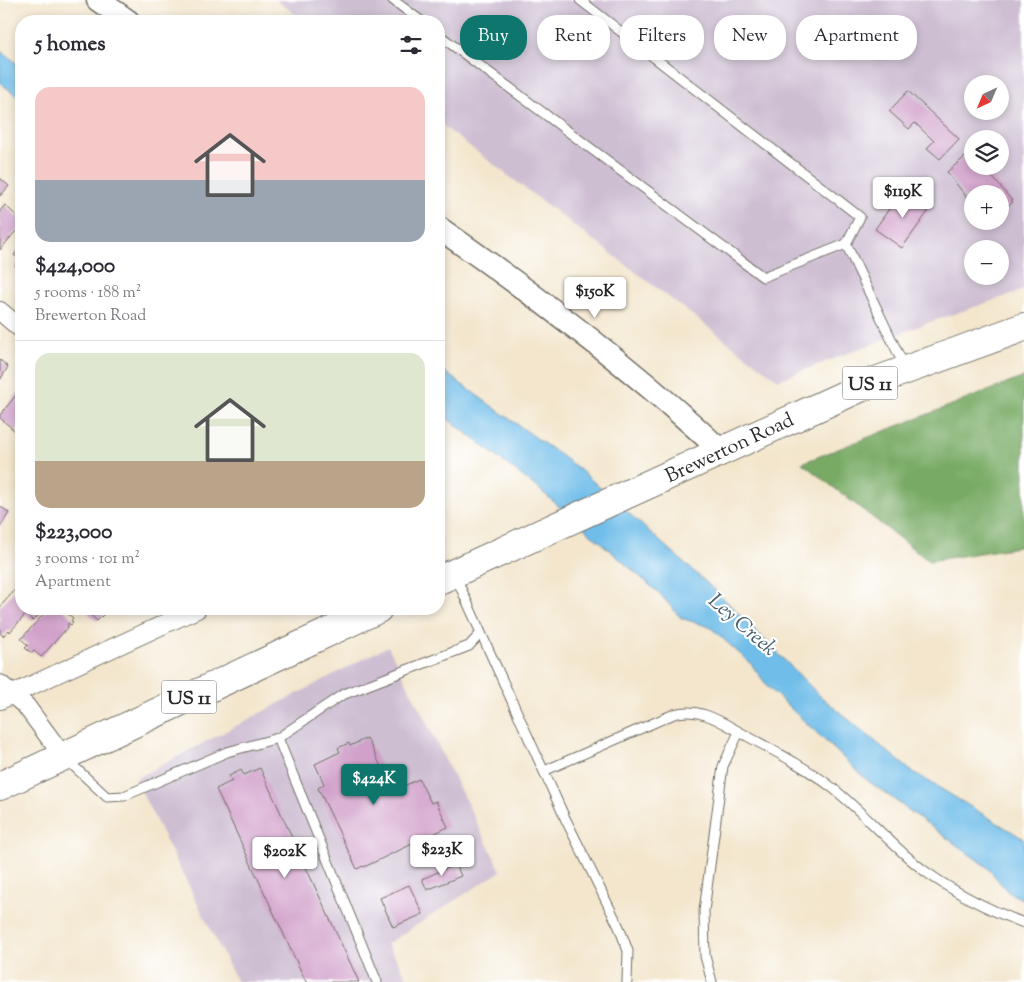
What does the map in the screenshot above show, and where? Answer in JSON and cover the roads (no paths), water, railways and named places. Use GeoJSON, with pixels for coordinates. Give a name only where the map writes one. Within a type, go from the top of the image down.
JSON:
{"type":"FeatureCollection","features":[{"type":"Feature","properties":{"kind":"main road","name":"Brewerton Road"},"geometry":{"type":"LineString","coordinates":[[446,576],[872,382],[1024,326]]}},
{"type":"Feature","properties":{"kind":"main road","name":"US 11"},"geometry":{"type":"LineString","coordinates":[[0,786],[365,615]]}},
{"type":"Feature","properties":{"kind":"street"},"geometry":{"type":"LineString","coordinates":[[98,0],[119,15]]}},
{"type":"Feature","properties":{"kind":"street"},"geometry":{"type":"LineString","coordinates":[[445,232],[577,329],[664,398],[720,450]]}},
{"type":"Feature","properties":{"kind":"street"},"geometry":{"type":"LineString","coordinates":[[0,311],[15,324]]}},
{"type":"Feature","properties":{"kind":"street"},"geometry":{"type":"LineString","coordinates":[[4,693],[183,615]]}},
{"type":"Feature","properties":{"kind":"street"},"geometry":{"type":"LineString","coordinates":[[4,693],[26,706],[63,756]]}},
{"type":"Feature","properties":{"kind":"lane"},"geometry":{"type":"LineString","coordinates":[[392,0],[413,15]]}},
{"type":"Feature","properties":{"kind":"lane"},"geometry":{"type":"LineString","coordinates":[[445,39],[762,277],[846,244],[860,217],[580,0]]}},
{"type":"Feature","properties":{"kind":"lane"},"geometry":{"type":"LineString","coordinates":[[846,244],[906,370]]}},
{"type":"Feature","properties":{"kind":"lane"},"geometry":{"type":"LineString","coordinates":[[446,576],[481,632],[544,771],[619,927],[628,951],[627,982]]}},
{"type":"Feature","properties":{"kind":"lane"},"geometry":{"type":"LineString","coordinates":[[63,756],[107,797],[124,796],[227,752],[278,738],[342,695],[469,646],[481,632]]}},
{"type":"Feature","properties":{"kind":"lane"},"geometry":{"type":"LineString","coordinates":[[544,771],[682,711],[693,711],[710,716],[804,768],[831,786],[925,871],[953,890],[988,909],[1024,923]]}},
{"type":"Feature","properties":{"kind":"lane"},"geometry":{"type":"LineString","coordinates":[[712,982],[705,956],[704,911],[723,766],[739,732]]}},
{"type":"Feature","properties":{"kind":"lane"},"geometry":{"type":"LineString","coordinates":[[278,738],[377,982]]}},
{"type":"Feature","properties":{"kind":"water"},"geometry":{"type":"Polygon","coordinates":[[[0,51],[15,62],[15,94],[0,83],[0,51]]]}},
{"type":"Feature","properties":{"kind":"water","name":"Ley Creek"},"geometry":{"type":"Polygon","coordinates":[[[445,372],[578,468],[718,593],[820,696],[910,770],[1024,839],[1024,900],[1008,892],[987,867],[867,780],[769,688],[751,664],[710,627],[681,618],[660,594],[539,489],[445,417],[445,372]]]}}]}
